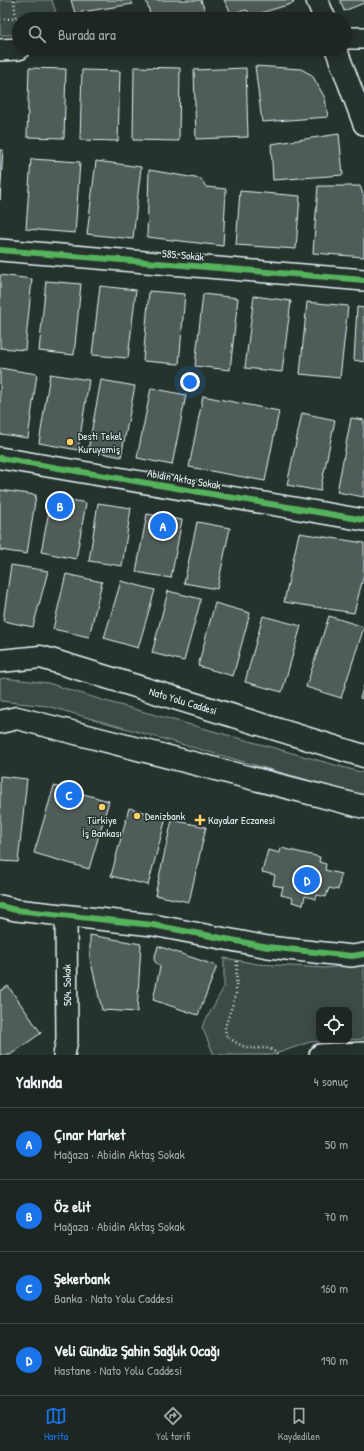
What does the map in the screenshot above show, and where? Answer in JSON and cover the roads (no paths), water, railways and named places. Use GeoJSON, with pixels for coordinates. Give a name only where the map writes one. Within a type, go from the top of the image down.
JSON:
{"type":"FeatureCollection","features":[{"type":"Feature","properties":{"kind":"main road","name":"Nato Yolu Caddesi"},"geometry":{"type":"LineString","coordinates":[[0,661],[41,657],[364,756]]}},
{"type":"Feature","properties":{"kind":"main road"},"geometry":{"type":"LineString","coordinates":[[0,722],[17,718],[364,807]]}},
{"type":"Feature","properties":{"kind":"street"},"geometry":{"type":"LineString","coordinates":[[317,0],[322,12]]}},
{"type":"Feature","properties":{"kind":"street"},"geometry":{"type":"LineString","coordinates":[[352,38],[364,38]]}},
{"type":"Feature","properties":{"kind":"street"},"geometry":{"type":"LineString","coordinates":[[0,50],[12,49]]}},
{"type":"Feature","properties":{"kind":"street"},"geometry":{"type":"LineString","coordinates":[[339,56],[364,124]]}},
{"type":"Feature","properties":{"kind":"street","name":"585. Sokak"},"geometry":{"type":"LineString","coordinates":[[0,250],[364,280]]}},
{"type":"Feature","properties":{"kind":"street","name":"Abidin Aktaş Sokak"},"geometry":{"type":"LineString","coordinates":[[0,458],[364,520]]}},
{"type":"Feature","properties":{"kind":"street"},"geometry":{"type":"LineString","coordinates":[[0,906],[16,910],[153,925],[268,947],[352,956],[364,954]]}},
{"type":"Feature","properties":{"kind":"street","name":"504. Sokak"},"geometry":{"type":"LineString","coordinates":[[64,1055],[67,1040],[66,916]]}},
{"type":"Feature","properties":{"kind":"street"},"geometry":{"type":"LineString","coordinates":[[320,1055],[364,1053]]}},
{"type":"Feature","properties":{"kind":"place","name":"Desti Tekel Kuruyemiş"},"geometry":{"type":"Point","coordinates":[70,442]}},
{"type":"Feature","properties":{"kind":"place","name":"Öz elit"},"geometry":{"type":"Point","coordinates":[60,506]}},
{"type":"Feature","properties":{"kind":"place","name":"Çınar Market"},"geometry":{"type":"Point","coordinates":[163,526]}},
{"type":"Feature","properties":{"kind":"place","name":"Şekerbank"},"geometry":{"type":"Point","coordinates":[69,795]}},
{"type":"Feature","properties":{"kind":"place","name":"Türkiye İş Bankası"},"geometry":{"type":"Point","coordinates":[102,807]}},
{"type":"Feature","properties":{"kind":"place","name":"Denizbank"},"geometry":{"type":"Point","coordinates":[137,816]}},
{"type":"Feature","properties":{"kind":"place","name":"Kayalar Eczanesi"},"geometry":{"type":"Point","coordinates":[200,820]}},
{"type":"Feature","properties":{"kind":"place","name":"Veli Gündüz Şahin Sağlık Ocağı"},"geometry":{"type":"Point","coordinates":[307,880]}}]}
